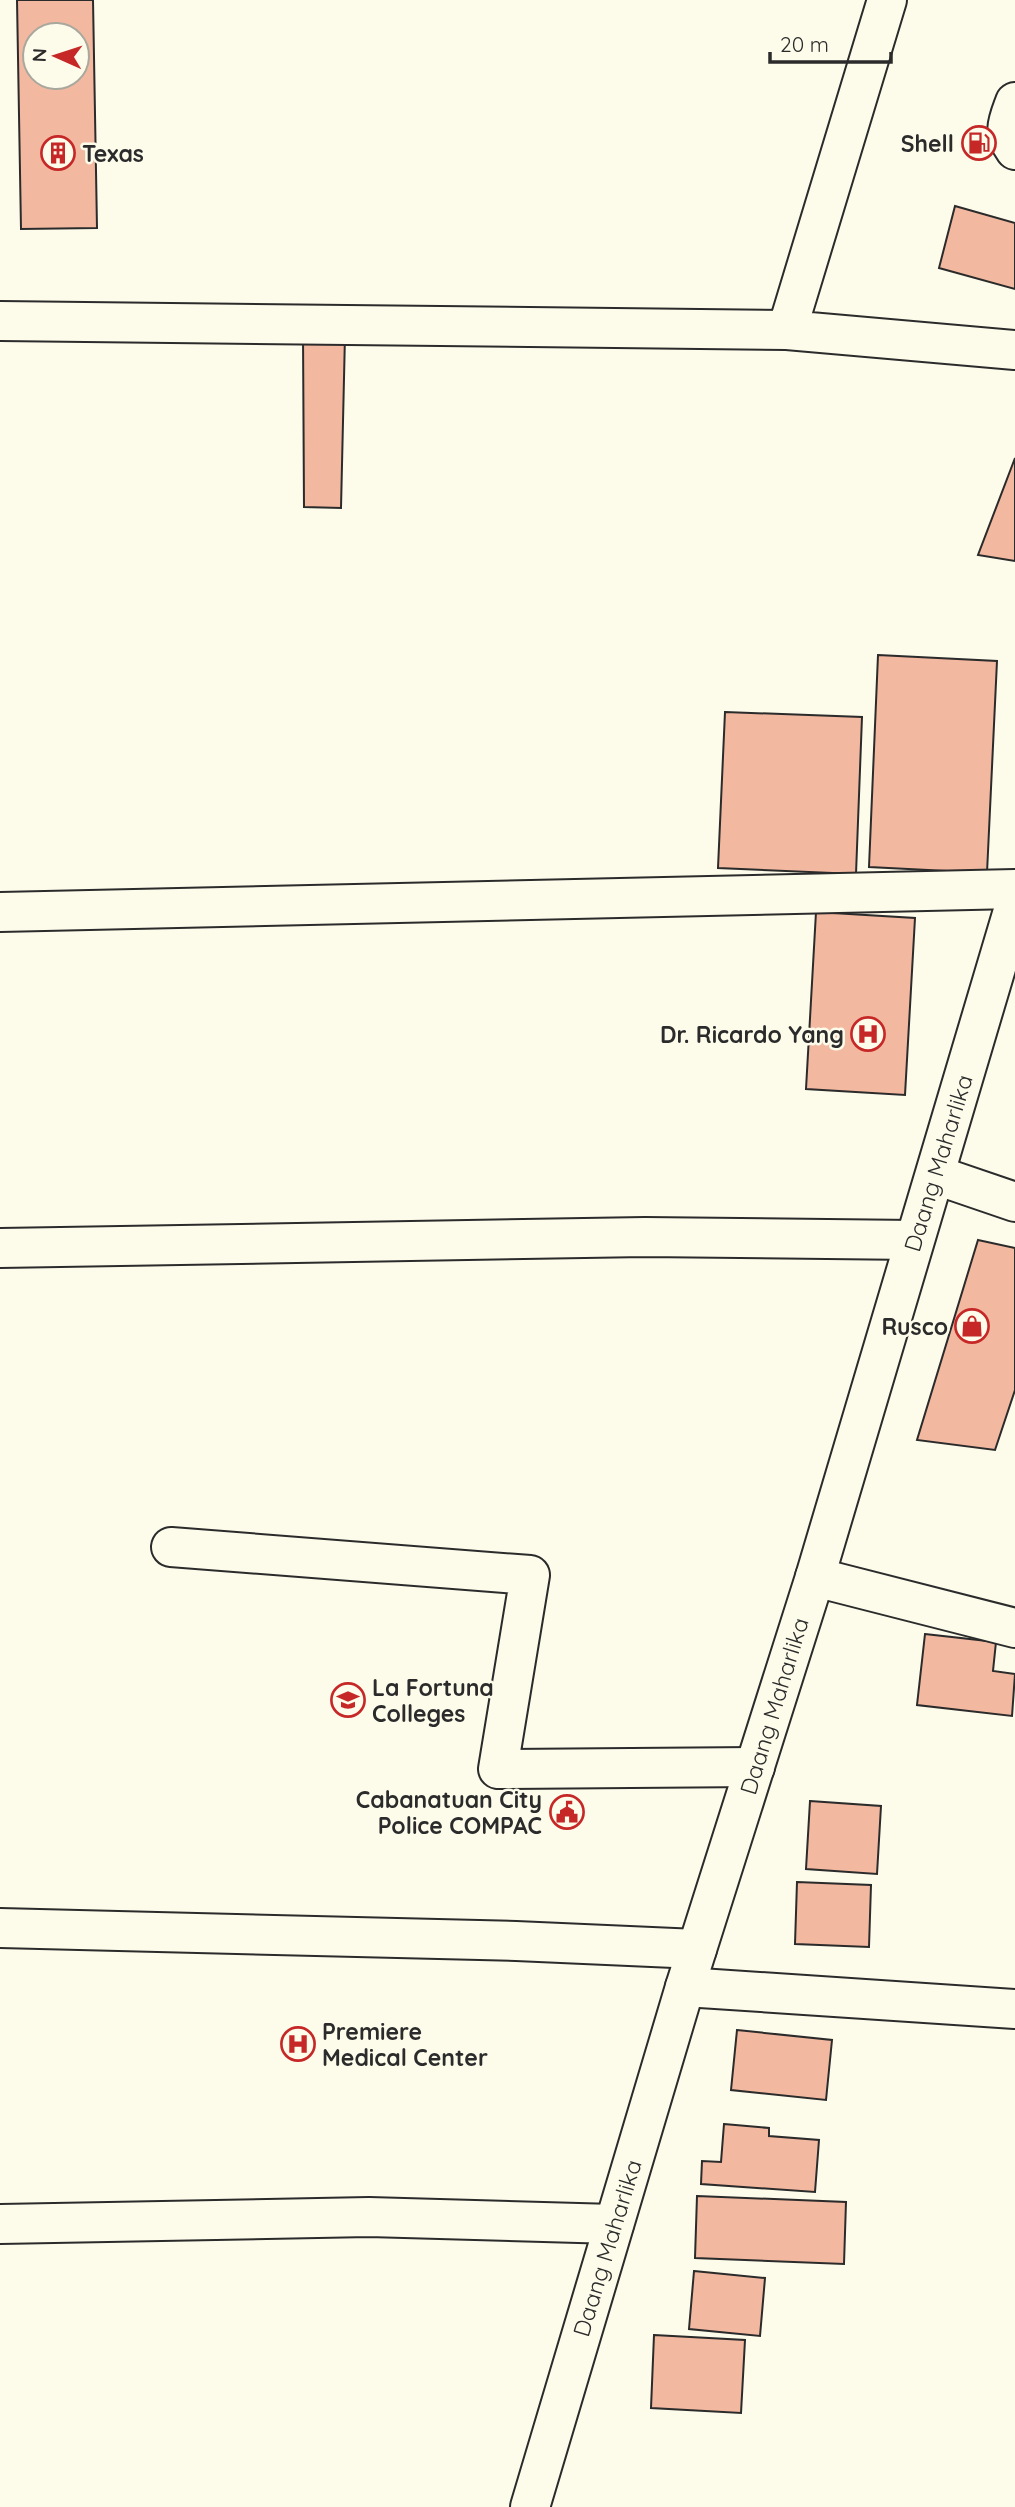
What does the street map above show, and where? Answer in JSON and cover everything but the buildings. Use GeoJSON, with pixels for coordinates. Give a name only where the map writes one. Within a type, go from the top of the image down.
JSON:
{"type":"FeatureCollection","features":[{"type":"Feature","properties":{"kind":"main road"},"geometry":{"type":"LineString","coordinates":[[787,330],[887,0]]}},
{"type":"Feature","properties":{"kind":"main road"},"geometry":{"type":"LineString","coordinates":[[1015,102],[1007,123],[1008,140],[1015,150]]}},
{"type":"Feature","properties":{"kind":"main road"},"geometry":{"type":"LineString","coordinates":[[0,321],[787,330],[1015,350]]}},
{"type":"Feature","properties":{"kind":"main road"},"geometry":{"type":"LineString","coordinates":[[0,912],[1015,889]]}},
{"type":"Feature","properties":{"kind":"main road","name":"Daang Maharlika"},"geometry":{"type":"LineString","coordinates":[[530,2507],[685,1987],[815,1577],[1015,904]]}},
{"type":"Feature","properties":{"kind":"main road"},"geometry":{"type":"LineString","coordinates":[[936,1174],[1015,1202]]}},
{"type":"Feature","properties":{"kind":"main road"},"geometry":{"type":"LineString","coordinates":[[0,1248],[645,1237],[914,1240]]}},
{"type":"Feature","properties":{"kind":"main road"},"geometry":{"type":"LineString","coordinates":[[171,1547],[530,1575],[498,1769],[755,1768]]}},
{"type":"Feature","properties":{"kind":"main road"},"geometry":{"type":"LineString","coordinates":[[815,1577],[1015,1628]]}},
{"type":"Feature","properties":{"kind":"main road"},"geometry":{"type":"LineString","coordinates":[[0,1928],[516,1941],[697,1949]]}},
{"type":"Feature","properties":{"kind":"main road"},"geometry":{"type":"LineString","coordinates":[[685,1987],[1015,2009]]}},
{"type":"Feature","properties":{"kind":"main road"},"geometry":{"type":"LineString","coordinates":[[0,2224],[369,2217],[614,2224]]}},
{"type":"Feature","properties":{"kind":"place","name":"Shell"},"geometry":{"type":"Point","coordinates":[979,143]}},
{"type":"Feature","properties":{"kind":"place","name":"Texas"},"geometry":{"type":"Point","coordinates":[58,153]}},
{"type":"Feature","properties":{"kind":"place","name":"Dr. Ricardo Yang"},"geometry":{"type":"Point","coordinates":[868,1034]}},
{"type":"Feature","properties":{"kind":"place","name":"Rusco"},"geometry":{"type":"Point","coordinates":[972,1326]}},
{"type":"Feature","properties":{"kind":"place","name":"La Fortuna Colleges"},"geometry":{"type":"Point","coordinates":[348,1700]}},
{"type":"Feature","properties":{"kind":"place","name":"Cabanatuan City Police COMPAC"},"geometry":{"type":"Point","coordinates":[567,1812]}},
{"type":"Feature","properties":{"kind":"place","name":"Premiere Medical Center"},"geometry":{"type":"Point","coordinates":[298,2044]}}]}
